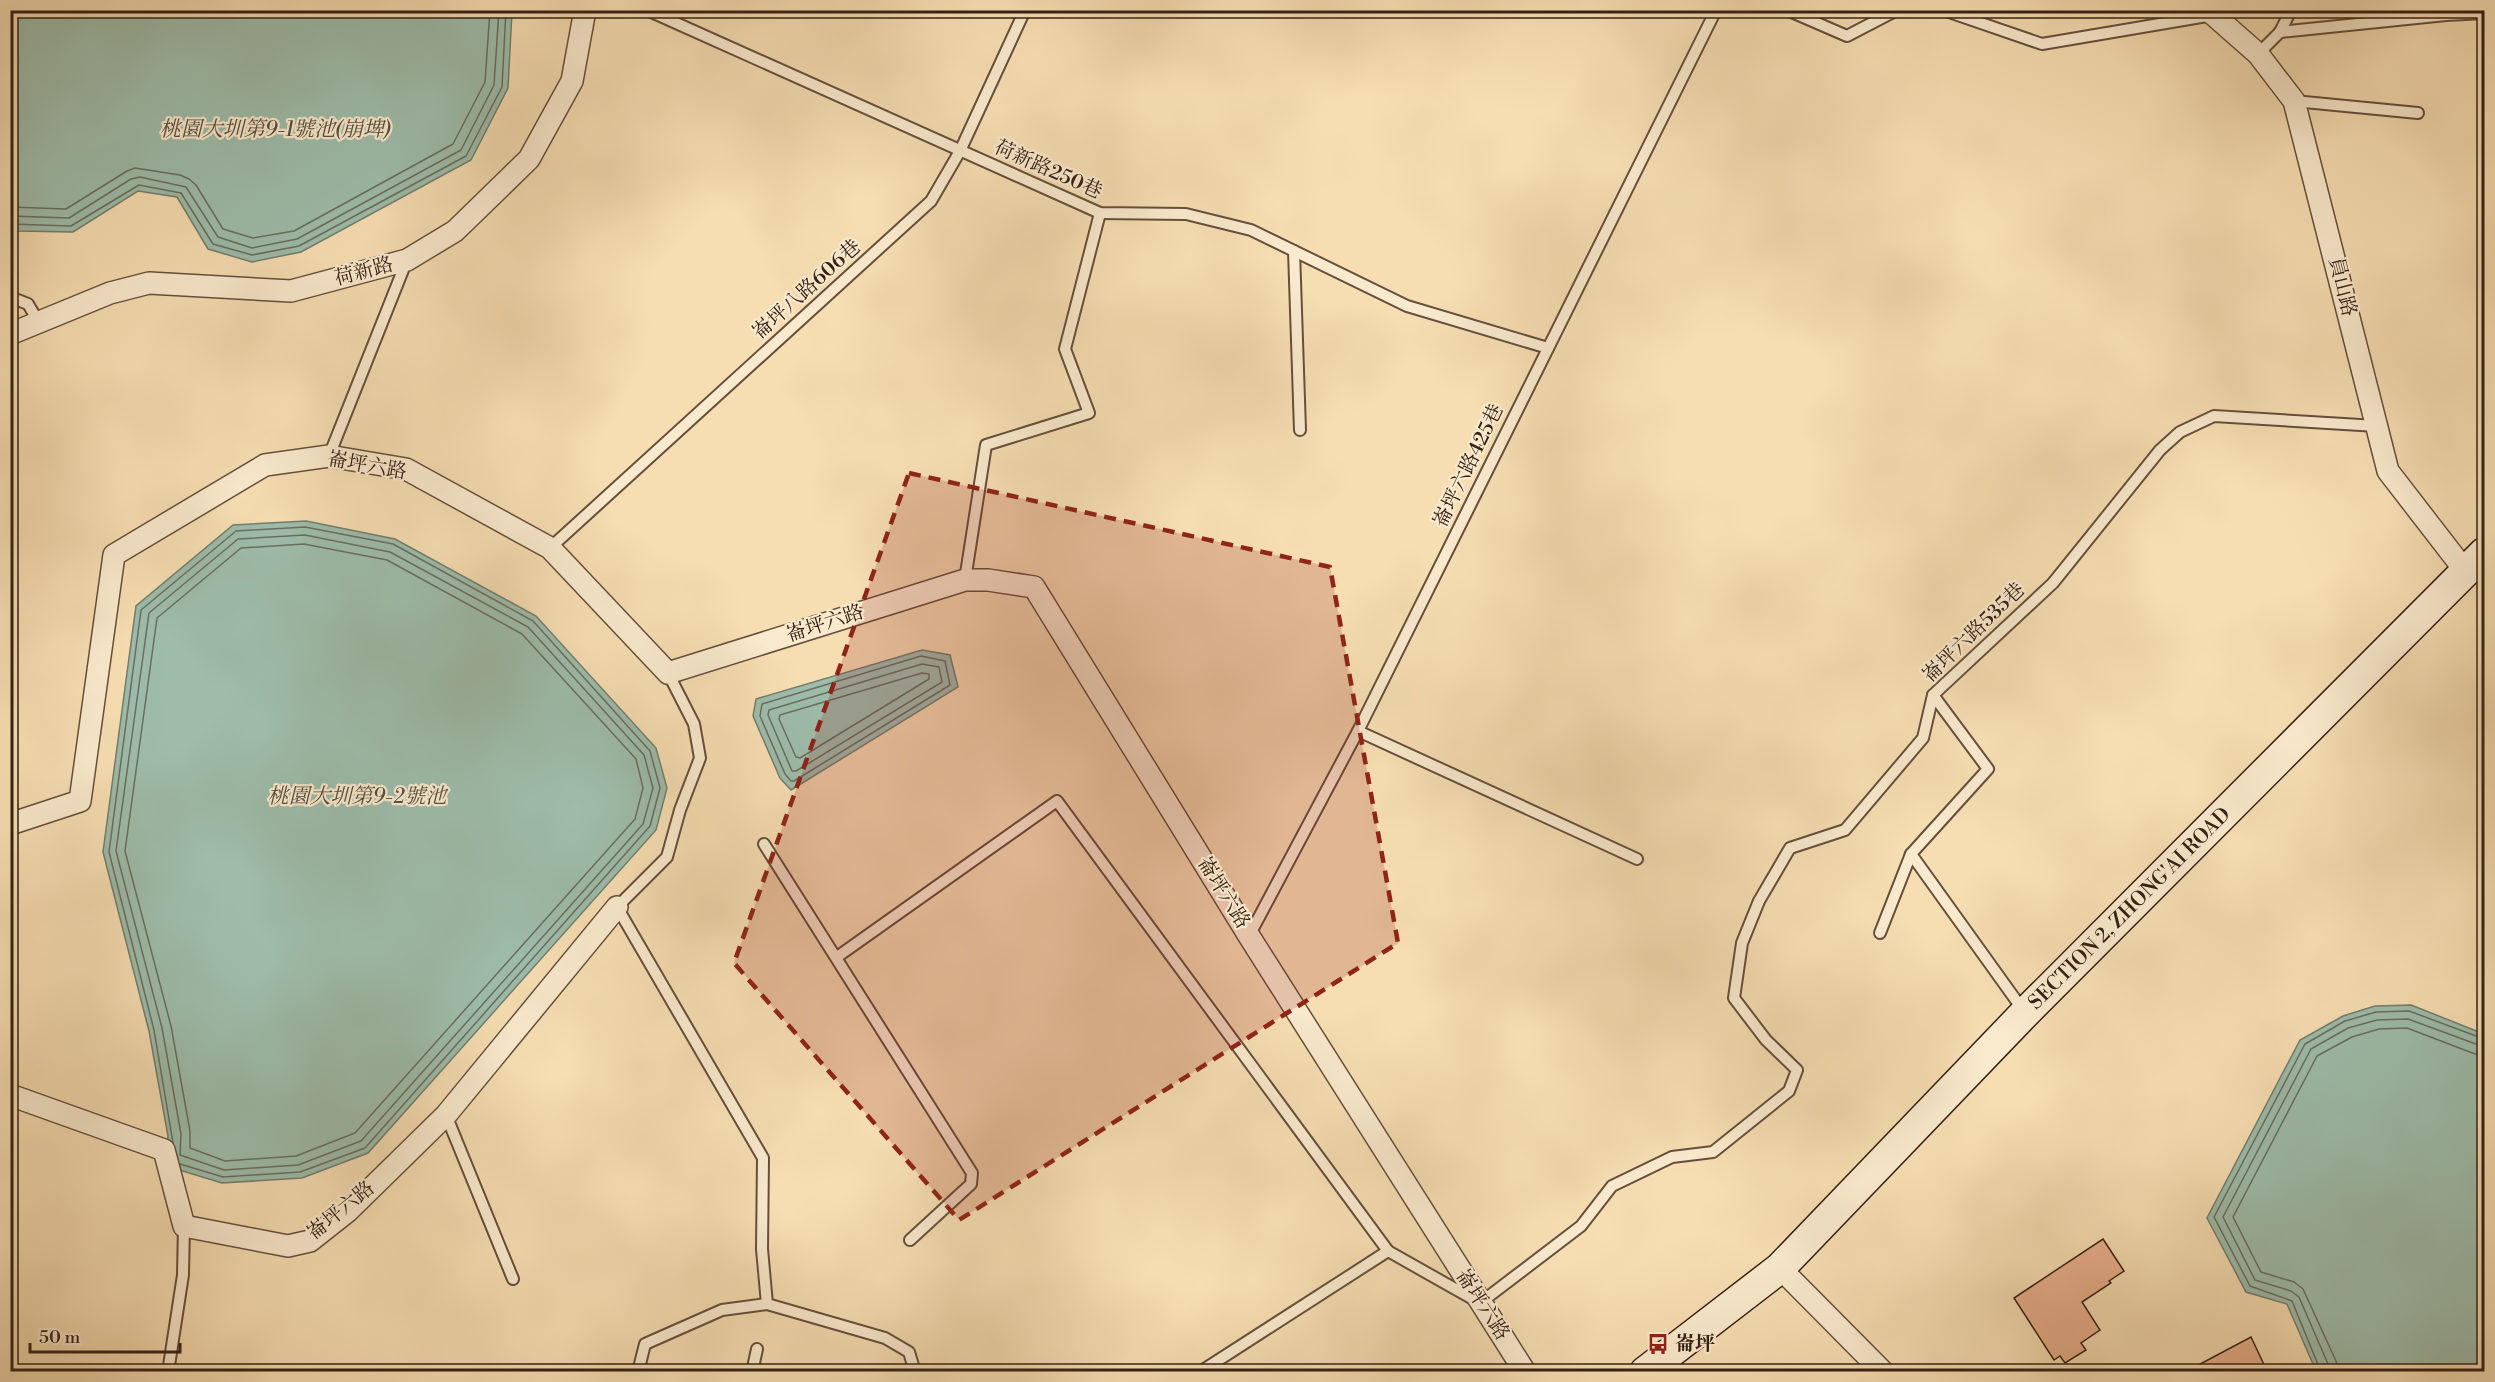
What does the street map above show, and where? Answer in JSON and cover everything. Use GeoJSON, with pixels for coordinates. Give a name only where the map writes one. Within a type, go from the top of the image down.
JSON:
{"type":"FeatureCollection","features":[{"type":"Feature","properties":{"kind":"main road","name":"SECTION 2, ZHONG'AI ROAD"},"geometry":{"type":"LineString","coordinates":[[1646,1371],[1780,1268],[2025,1013],[2475,563]]}},
{"type":"Feature","properties":{"kind":"street","name":"荷新路"},"geometry":{"type":"LineString","coordinates":[[10,334],[110,293],[149,283],[291,291],[407,260],[455,231],[529,159],[572,81],[585,10]]}},
{"type":"Feature","properties":{"kind":"street","name":"員山路"},"geometry":{"type":"LineString","coordinates":[[2211,13],[2258,54],[2294,101],[2388,471],[2475,563]]}},
{"type":"Feature","properties":{"kind":"street","name":"崙坪六路"},"geometry":{"type":"LineString","coordinates":[[10,824],[80,801],[114,555],[265,465],[329,456],[406,469],[550,548],[668,674],[965,579],[988,579],[1035,587],[1249,936],[1525,1371]]}},
{"type":"Feature","properties":{"kind":"street","name":"崙坪六路"},"geometry":{"type":"LineString","coordinates":[[184,1226],[288,1246],[310,1241],[348,1211],[446,1115],[617,907]]}},
{"type":"Feature","properties":{"kind":"street"},"geometry":{"type":"LineString","coordinates":[[10,1095],[164,1150],[184,1226]]}},
{"type":"Feature","properties":{"kind":"street"},"geometry":{"type":"LineString","coordinates":[[1780,1268],[1883,1371]]}},
{"type":"Feature","properties":{"kind":"lane","name":"荷新路250巷"},"geometry":{"type":"LineString","coordinates":[[647,10],[1100,213],[1186,214],[1251,230],[1407,306],[1548,348]]}},
{"type":"Feature","properties":{"kind":"lane","name":"崙坪八路606巷"},"geometry":{"type":"LineString","coordinates":[[550,548],[931,201],[960,151],[1025,10]]}},
{"type":"Feature","properties":{"kind":"lane","name":"崙坪六路425巷"},"geometry":{"type":"LineString","coordinates":[[1249,936],[1358,731],[1716,10]]}},
{"type":"Feature","properties":{"kind":"lane"},"geometry":{"type":"LineString","coordinates":[[1787,10],[1847,36],[1897,10]]}},
{"type":"Feature","properties":{"kind":"lane"},"geometry":{"type":"LineString","coordinates":[[1942,10],[2042,44],[2211,13]]}},
{"type":"Feature","properties":{"kind":"lane"},"geometry":{"type":"LineString","coordinates":[[2258,54],[2280,32],[2291,10]]}},
{"type":"Feature","properties":{"kind":"lane"},"geometry":{"type":"LineString","coordinates":[[2280,32],[2484,13]]}},
{"type":"Feature","properties":{"kind":"lane"},"geometry":{"type":"LineString","coordinates":[[2294,101],[2418,113]]}},
{"type":"Feature","properties":{"kind":"lane"},"geometry":{"type":"LineString","coordinates":[[965,579],[986,445],[1089,413],[1065,349],[1100,213]]}},
{"type":"Feature","properties":{"kind":"lane"},"geometry":{"type":"LineString","coordinates":[[1294,251],[1300,430]]}},
{"type":"Feature","properties":{"kind":"lane"},"geometry":{"type":"LineString","coordinates":[[329,456],[407,260]]}},
{"type":"Feature","properties":{"kind":"lane"},"geometry":{"type":"LineString","coordinates":[[10,297],[28,304],[38,321]]}},
{"type":"Feature","properties":{"kind":"lane","name":"崙坪六路535巷"},"geometry":{"type":"LineString","coordinates":[[1480,1303],[1581,1226],[1612,1186],[1672,1157],[1713,1152],[1789,1091],[1797,1070],[1766,1040],[1734,998],[1742,943],[1759,902],[1790,848],[1845,830],[1923,738],[1933,695],[2053,584],[2160,450],[2180,432],[2214,416],[2377,426]]}},
{"type":"Feature","properties":{"kind":"lane"},"geometry":{"type":"LineString","coordinates":[[668,674],[694,724],[700,758],[680,810],[667,856],[617,907],[763,1158],[762,1249],[767,1304]]}},
{"type":"Feature","properties":{"kind":"lane"},"geometry":{"type":"LineString","coordinates":[[1880,933],[1911,854],[1988,769],[1933,695]]}},
{"type":"Feature","properties":{"kind":"lane"},"geometry":{"type":"LineString","coordinates":[[1358,731],[1637,859]]}},
{"type":"Feature","properties":{"kind":"lane"},"geometry":{"type":"LineString","coordinates":[[837,957],[1057,801],[1388,1251],[1480,1303]]}},
{"type":"Feature","properties":{"kind":"lane"},"geometry":{"type":"LineString","coordinates":[[764,844],[972,1173],[971,1184],[910,1240]]}},
{"type":"Feature","properties":{"kind":"lane"},"geometry":{"type":"LineString","coordinates":[[1911,854],[2025,1013]]}},
{"type":"Feature","properties":{"kind":"lane"},"geometry":{"type":"LineString","coordinates":[[446,1115],[513,1279]]}},
{"type":"Feature","properties":{"kind":"lane"},"geometry":{"type":"LineString","coordinates":[[168,1371],[183,1275],[184,1226]]}},
{"type":"Feature","properties":{"kind":"lane"},"geometry":{"type":"LineString","coordinates":[[1200,1371],[1388,1251]]}},
{"type":"Feature","properties":{"kind":"lane"},"geometry":{"type":"LineString","coordinates":[[638,1371],[645,1344],[722,1310],[767,1304],[885,1338],[909,1352],[915,1371]]}},
{"type":"Feature","properties":{"kind":"lane"},"geometry":{"type":"LineString","coordinates":[[752,1371],[757,1349]]}},
{"type":"Feature","properties":{"kind":"highlighted area"},"geometry":{"type":"Polygon","coordinates":[[[909,473],[1330,567],[1398,943],[959,1220],[734,963],[909,473]]]}},
{"type":"Feature","properties":{"kind":"water","name":"桃園大圳第9-1號池(崩埤)"},"geometry":{"type":"Polygon","coordinates":[[[10,11],[512,11],[508,88],[471,160],[301,252],[252,262],[208,249],[177,197],[138,191],[73,232],[17,231],[10,229],[10,11]]]}},
{"type":"Feature","properties":{"kind":"water","name":"桃園大圳第9-2號池"},"geometry":{"type":"Polygon","coordinates":[[[306,521],[395,539],[536,616],[656,748],[667,788],[656,830],[368,1153],[302,1178],[222,1183],[166,1166],[168,1136],[149,1031],[103,852],[136,606],[233,525],[306,521]]]}},
{"type":"Feature","properties":{"kind":"water"},"geometry":{"type":"Polygon","coordinates":[[[922,650],[950,655],[958,687],[791,790],[780,778],[753,716],[756,699],[922,650]]]}},
{"type":"Feature","properties":{"kind":"water"},"geometry":{"type":"Polygon","coordinates":[[[2411,1005],[2484,1034],[2484,1371],[2316,1371],[2287,1304],[2246,1292],[2207,1218],[2300,1040],[2343,1016],[2375,1006],[2411,1005]]]}},
{"type":"Feature","properties":{"kind":"building"},"geometry":{"type":"Polygon","coordinates":[[[2103,1239],[2124,1271],[2109,1281],[2111,1283],[2082,1302],[2100,1330],[2081,1343],[2086,1350],[2065,1363],[2060,1356],[2054,1360],[2014,1298],[2103,1239]]]}},
{"type":"Feature","properties":{"kind":"building"},"geometry":{"type":"Polygon","coordinates":[[[2251,1337],[2267,1371],[2187,1371],[2251,1337]]]}},
{"type":"Feature","properties":{"kind":"place","name":"崙坪"},"geometry":{"type":"Point","coordinates":[1658,1344]}}]}
